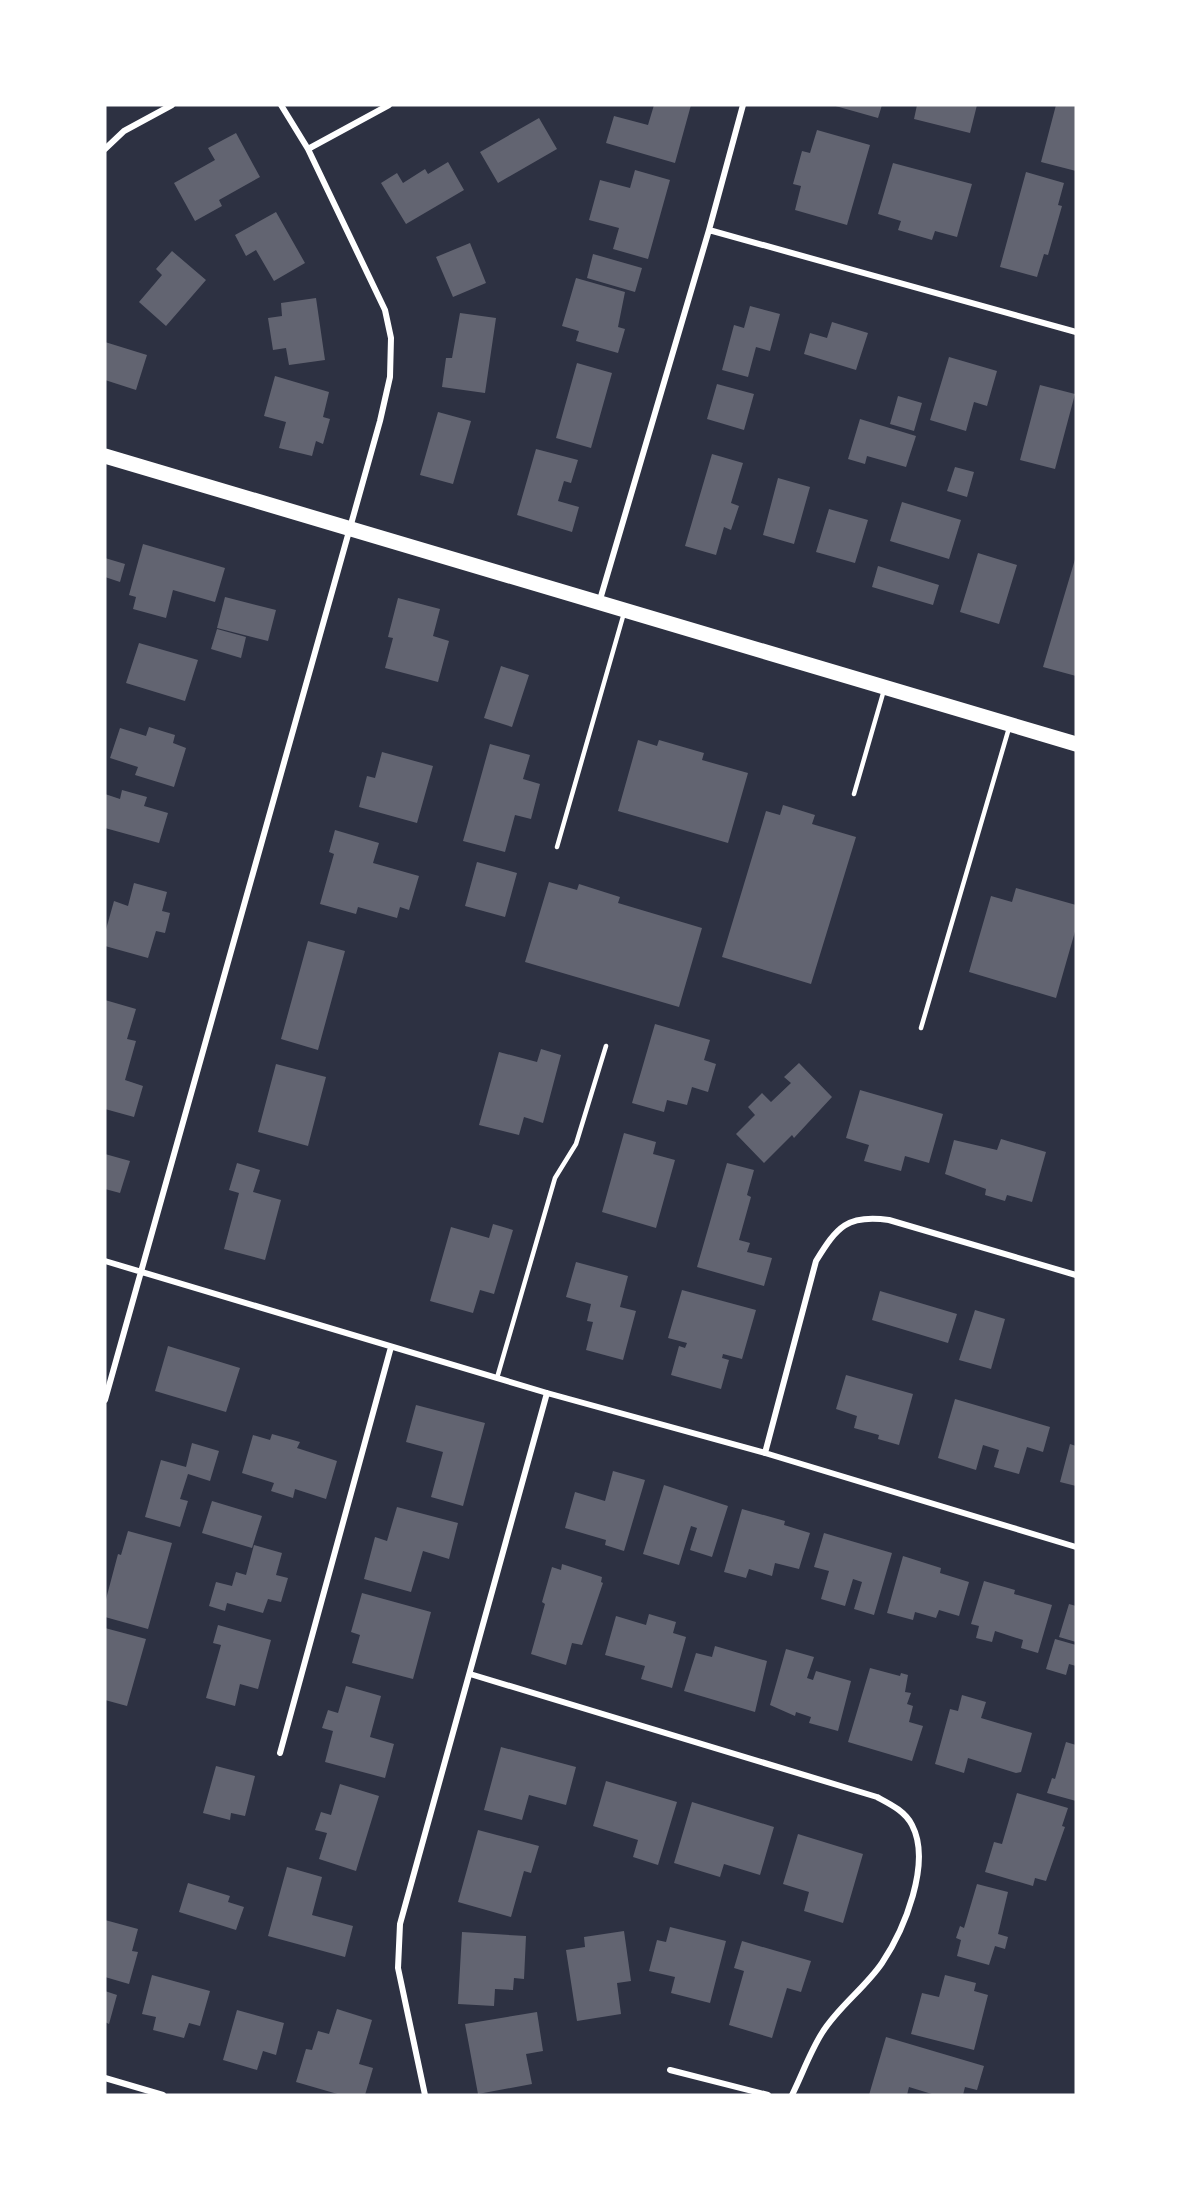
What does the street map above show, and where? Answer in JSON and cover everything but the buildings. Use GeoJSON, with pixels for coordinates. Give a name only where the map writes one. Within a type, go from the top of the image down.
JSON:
{"type":"FeatureCollection","features":[{"type":"Feature","properties":{"kind":"main road"},"geometry":{"type":"LineString","coordinates":[[105,456],[1076,744]]}},
{"type":"Feature","properties":{"kind":"street"},"geometry":{"type":"LineString","coordinates":[[105,149],[124,131],[172,105]]}},
{"type":"Feature","properties":{"kind":"street"},"geometry":{"type":"LineString","coordinates":[[105,1400],[351,528],[390,377],[391,338],[385,310],[309,149],[281,105]]}},
{"type":"Feature","properties":{"kind":"street"},"geometry":{"type":"LineString","coordinates":[[309,149],[389,105]]}},
{"type":"Feature","properties":{"kind":"street"},"geometry":{"type":"LineString","coordinates":[[599,603],[709,230],[743,105]]}},
{"type":"Feature","properties":{"kind":"street"},"geometry":{"type":"LineString","coordinates":[[709,230],[1076,332]]}},
{"type":"Feature","properties":{"kind":"street"},"geometry":{"type":"LineString","coordinates":[[765,1453],[816,1261],[832,1234],[847,1222],[872,1218],[889,1220],[1076,1275]]}},
{"type":"Feature","properties":{"kind":"street"},"geometry":{"type":"LineString","coordinates":[[105,1261],[547,1393],[765,1453],[1076,1547]]}},
{"type":"Feature","properties":{"kind":"street"},"geometry":{"type":"LineString","coordinates":[[280,1753],[391,1347]]}},
{"type":"Feature","properties":{"kind":"street"},"geometry":{"type":"LineString","coordinates":[[425,2095],[398,1968],[400,1924],[547,1393]]}},
{"type":"Feature","properties":{"kind":"street"},"geometry":{"type":"LineString","coordinates":[[470,1674],[877,1797],[897,1808],[912,1824],[920,1850],[918,1875],[905,1917],[882,1963],[823,2032],[792,2095]]}},
{"type":"Feature","properties":{"kind":"street"},"geometry":{"type":"LineString","coordinates":[[670,2070],[768,2095]]}},
{"type":"Feature","properties":{"kind":"street"},"geometry":{"type":"LineString","coordinates":[[105,2079],[141,2092],[163,2095]]}},
{"type":"Feature","properties":{"kind":"lane"},"geometry":{"type":"LineString","coordinates":[[557,847],[625,611]]}},
{"type":"Feature","properties":{"kind":"lane"},"geometry":{"type":"LineString","coordinates":[[854,794],[885,688]]}},
{"type":"Feature","properties":{"kind":"lane"},"geometry":{"type":"LineString","coordinates":[[921,1028],[1010,724]]}},
{"type":"Feature","properties":{"kind":"lane"},"geometry":{"type":"LineString","coordinates":[[497,1378],[555,1178],[576,1144],[606,1047]]}}]}
